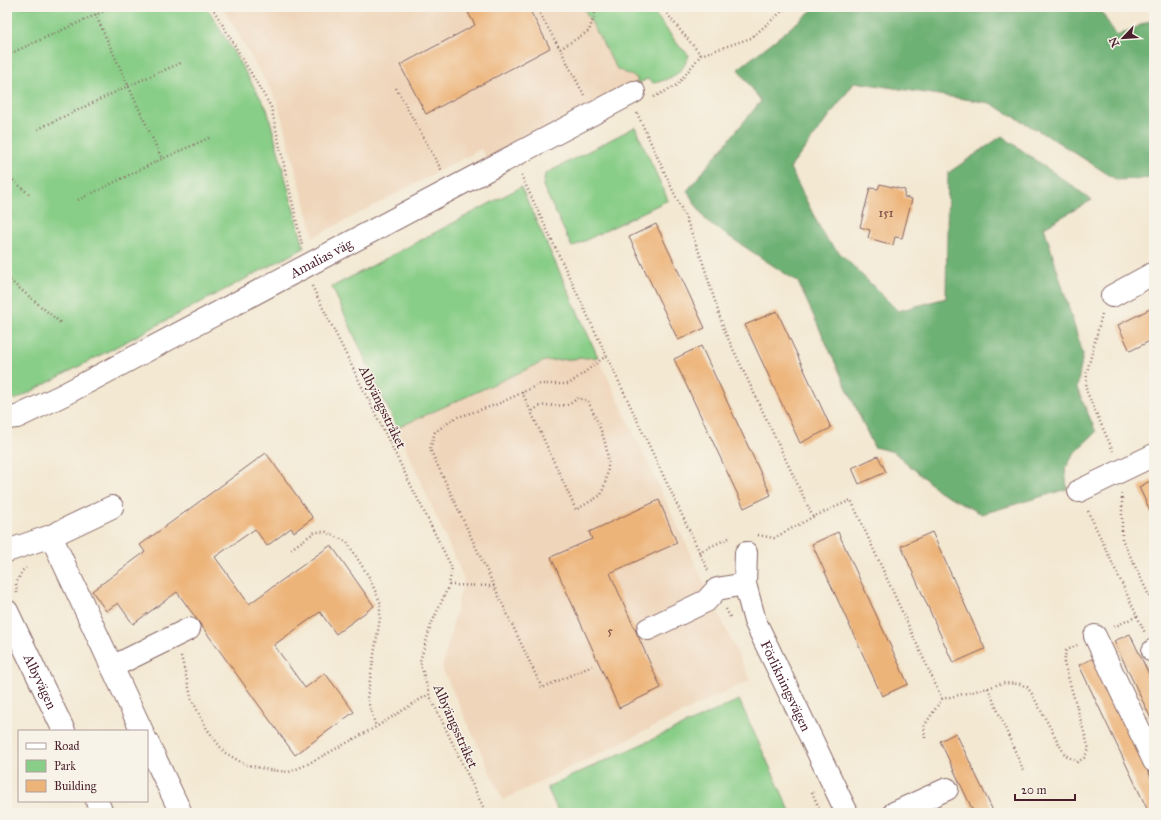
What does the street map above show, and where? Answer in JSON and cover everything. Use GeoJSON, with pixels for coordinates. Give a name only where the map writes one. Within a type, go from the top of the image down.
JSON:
{"type":"FeatureCollection","features":[{"type":"Feature","properties":{"kind":"street","name":"Amalias väg"},"geometry":{"type":"LineString","coordinates":[[7,418],[17,417],[63,395],[594,114],[634,100]]}},
{"type":"Feature","properties":{"kind":"street"},"geometry":{"type":"LineString","coordinates":[[1112,296],[1154,273]]}},
{"type":"Feature","properties":{"kind":"street"},"geometry":{"type":"LineString","coordinates":[[1079,491],[1154,455]]}},
{"type":"Feature","properties":{"kind":"street"},"geometry":{"type":"LineString","coordinates":[[7,551],[51,536],[112,507]]}},
{"type":"Feature","properties":{"kind":"street"},"geometry":{"type":"LineString","coordinates":[[51,536],[142,730]]}},
{"type":"Feature","properties":{"kind":"street","name":"Förlikningsvägen"},"geometry":{"type":"LineString","coordinates":[[745,540],[746,584],[755,621],[847,813]]}},
{"type":"Feature","properties":{"kind":"street"},"geometry":{"type":"LineString","coordinates":[[648,629],[706,601],[717,589],[746,584]]}},
{"type":"Feature","properties":{"kind":"street","name":"Albyvägen"},"geometry":{"type":"LineString","coordinates":[[12,605],[64,730]]}},
{"type":"Feature","properties":{"kind":"street"},"geometry":{"type":"LineString","coordinates":[[112,667],[183,632]]}},
{"type":"Feature","properties":{"kind":"street"},"geometry":{"type":"LineString","coordinates":[[1095,636],[1154,761]]}},
{"type":"Feature","properties":{"kind":"street"},"geometry":{"type":"LineString","coordinates":[[148,743],[181,813]]}},
{"type":"Feature","properties":{"kind":"street"},"geometry":{"type":"LineString","coordinates":[[894,813],[947,789]]}},
{"type":"Feature","properties":{"kind":"street"},"geometry":{"type":"LineString","coordinates":[[97,802],[102,813]]}},
{"type":"Feature","properties":{"kind":"path"},"geometry":{"type":"LineString","coordinates":[[92,7],[162,159]]}},
{"type":"Feature","properties":{"kind":"path"},"geometry":{"type":"LineString","coordinates":[[7,55],[113,7]]}},
{"type":"Feature","properties":{"kind":"path","name":"Albyängsstråket"},"geometry":{"type":"LineString","coordinates":[[212,7],[271,106],[310,283],[452,568],[449,585],[431,625],[420,661],[429,694],[486,813]]}},
{"type":"Feature","properties":{"kind":"path"},"geometry":{"type":"LineString","coordinates":[[536,7],[594,114]]}},
{"type":"Feature","properties":{"kind":"path"},"geometry":{"type":"LineString","coordinates":[[560,49],[589,31],[597,7]]}},
{"type":"Feature","properties":{"kind":"path"},"geometry":{"type":"LineString","coordinates":[[663,7],[701,55]]}},
{"type":"Feature","properties":{"kind":"path"},"geometry":{"type":"LineString","coordinates":[[38,129],[128,86],[183,62]]}},
{"type":"Feature","properties":{"kind":"path"},"geometry":{"type":"LineString","coordinates":[[396,88],[452,189]]}},
{"type":"Feature","properties":{"kind":"path"},"geometry":{"type":"LineString","coordinates":[[634,100],[687,221],[702,260],[724,330],[813,517]]}},
{"type":"Feature","properties":{"kind":"path"},"geometry":{"type":"LineString","coordinates":[[78,200],[211,137]]}},
{"type":"Feature","properties":{"kind":"path"},"geometry":{"type":"LineString","coordinates":[[519,171],[734,625]]}},
{"type":"Feature","properties":{"kind":"path"},"geometry":{"type":"LineString","coordinates":[[7,175],[29,194]]}},
{"type":"Feature","properties":{"kind":"path"},"geometry":{"type":"LineString","coordinates":[[7,278],[62,324]]}},
{"type":"Feature","properties":{"kind":"path"},"geometry":{"type":"LineString","coordinates":[[592,666],[542,688],[430,449],[436,432],[451,420],[498,404],[540,384],[569,384],[606,356]]}},
{"type":"Feature","properties":{"kind":"path"},"geometry":{"type":"LineString","coordinates":[[522,392],[531,412],[576,510],[601,496],[607,474],[607,455],[602,431],[588,401],[578,398],[568,405],[558,404],[537,406],[531,412]]}},
{"type":"Feature","properties":{"kind":"path"},"geometry":{"type":"LineString","coordinates":[[1079,491],[1153,650]]}},
{"type":"Feature","properties":{"kind":"path"},"geometry":{"type":"LineString","coordinates":[[699,552],[745,540],[774,538],[813,517],[851,500],[942,699]]}},
{"type":"Feature","properties":{"kind":"path"},"geometry":{"type":"LineString","coordinates":[[291,549],[315,532],[326,532],[347,542],[369,577],[380,602],[380,618],[367,698],[376,727]]}},
{"type":"Feature","properties":{"kind":"path"},"geometry":{"type":"LineString","coordinates":[[12,605],[16,584],[22,571],[28,568]]}},
{"type":"Feature","properties":{"kind":"path"},"geometry":{"type":"LineString","coordinates":[[449,585],[494,586]]}},
{"type":"Feature","properties":{"kind":"path"},"geometry":{"type":"LineString","coordinates":[[925,738],[924,726],[942,699],[1002,684],[1020,684],[1027,688],[1032,694],[1065,755],[1077,762],[1084,758],[1089,749],[1064,663],[1066,651],[1137,616]]}},
{"type":"Feature","properties":{"kind":"path"},"geometry":{"type":"LineString","coordinates":[[183,632],[192,700],[207,729],[224,752],[244,764],[269,770],[289,772],[306,765],[376,727],[429,694]]}},
{"type":"Feature","properties":{"kind":"path"},"geometry":{"type":"LineString","coordinates":[[988,688],[1024,772]]}},
{"type":"Feature","properties":{"kind":"path"},"geometry":{"type":"LineString","coordinates":[[811,791],[821,813]]}},
{"type":"Feature","properties":{"kind":"shaded area"},"geometry":{"type":"Polygon","coordinates":[[[222,7],[583,7],[617,68],[638,78],[637,84],[490,165],[481,149],[314,237],[277,101],[222,7]]]}},
{"type":"Feature","properties":{"kind":"shaded area"},"geometry":{"type":"Polygon","coordinates":[[[598,357],[750,680],[503,800],[442,668],[464,579],[397,428],[545,361],[598,357]]]}},
{"type":"Feature","properties":{"kind":"green space"},"geometry":{"type":"Polygon","coordinates":[[[7,7],[207,7],[267,109],[304,248],[15,400],[7,393],[7,7]]]}},
{"type":"Feature","properties":{"kind":"green space"},"geometry":{"type":"Polygon","coordinates":[[[583,7],[650,7],[679,46],[689,55],[683,67],[672,77],[654,83],[647,79],[637,84],[637,78],[617,69],[583,7]]]}},
{"type":"Feature","properties":{"kind":"green space"},"geometry":{"type":"Polygon","coordinates":[[[816,7],[1098,7],[1117,36],[1154,19],[1154,178],[1117,180],[1053,139],[990,103],[855,82],[790,168],[825,238],[898,311],[946,298],[948,173],[1002,136],[1092,200],[1044,227],[1083,354],[1077,388],[1096,432],[1075,452],[1065,469],[1067,489],[982,514],[939,491],[894,452],[874,447],[798,282],[707,222],[687,191],[761,101],[738,69],[816,7]]]}},
{"type":"Feature","properties":{"kind":"green space"},"geometry":{"type":"Polygon","coordinates":[[[635,127],[668,200],[572,247],[543,186],[545,174],[635,127]]]}},
{"type":"Feature","properties":{"kind":"green space"},"geometry":{"type":"Polygon","coordinates":[[[521,187],[598,357],[545,361],[397,428],[332,287],[521,187]]]}},
{"type":"Feature","properties":{"kind":"green space"},"geometry":{"type":"Polygon","coordinates":[[[739,700],[791,813],[559,813],[547,787],[739,700]]]}},
{"type":"Feature","properties":{"kind":"building"},"geometry":{"type":"Polygon","coordinates":[[[465,7],[528,7],[550,48],[426,114],[400,65],[475,25],[465,7]]]}},
{"type":"Feature","properties":{"kind":"building"},"geometry":{"type":"Polygon","coordinates":[[[880,184],[905,190],[904,197],[912,199],[902,238],[895,237],[893,245],[868,238],[870,230],[860,227],[870,188],[878,189],[880,184]]]}},
{"type":"Feature","properties":{"kind":"building"},"geometry":{"type":"Polygon","coordinates":[[[656,224],[705,328],[678,340],[629,237],[656,224]]]}},
{"type":"Feature","properties":{"kind":"building"},"geometry":{"type":"Polygon","coordinates":[[[1154,307],[1154,339],[1130,351],[1118,325],[1154,307]]]}},
{"type":"Feature","properties":{"kind":"building"},"geometry":{"type":"Polygon","coordinates":[[[777,311],[831,428],[800,443],[745,325],[777,311]]]}},
{"type":"Feature","properties":{"kind":"building"},"geometry":{"type":"Polygon","coordinates":[[[701,346],[771,495],[744,508],[674,359],[701,346]]]}},
{"type":"Feature","properties":{"kind":"building"},"geometry":{"type":"Polygon","coordinates":[[[266,453],[313,518],[294,532],[291,528],[267,546],[255,529],[215,557],[249,604],[331,545],[374,606],[336,634],[320,612],[274,645],[305,688],[325,673],[354,712],[295,755],[177,592],[133,624],[118,603],[106,611],[92,591],[145,552],[140,545],[266,453]]]}},
{"type":"Feature","properties":{"kind":"building"},"geometry":{"type":"Polygon","coordinates":[[[878,456],[886,472],[859,484],[852,468],[878,456]]]}},
{"type":"Feature","properties":{"kind":"building"},"geometry":{"type":"Polygon","coordinates":[[[1154,479],[1154,514],[1152,515],[1139,487],[1154,479]]]}},
{"type":"Feature","properties":{"kind":"building"},"geometry":{"type":"Polygon","coordinates":[[[659,500],[677,543],[610,573],[661,688],[619,708],[551,557],[592,539],[589,532],[659,500]]]}},
{"type":"Feature","properties":{"kind":"building"},"geometry":{"type":"Polygon","coordinates":[[[838,532],[908,684],[882,696],[812,544],[838,532]]]}},
{"type":"Feature","properties":{"kind":"building"},"geometry":{"type":"Polygon","coordinates":[[[932,532],[985,649],[953,663],[901,546],[932,532]]]}},
{"type":"Feature","properties":{"kind":"building"},"geometry":{"type":"Polygon","coordinates":[[[1130,634],[1154,685],[1154,725],[1114,641],[1130,634]]]}},
{"type":"Feature","properties":{"kind":"building"},"geometry":{"type":"Polygon","coordinates":[[[1094,658],[1154,784],[1154,813],[1149,813],[1079,665],[1094,658]]]}},
{"type":"Feature","properties":{"kind":"building"},"geometry":{"type":"Polygon","coordinates":[[[956,733],[994,813],[974,813],[940,741],[956,733]]]}}]}
